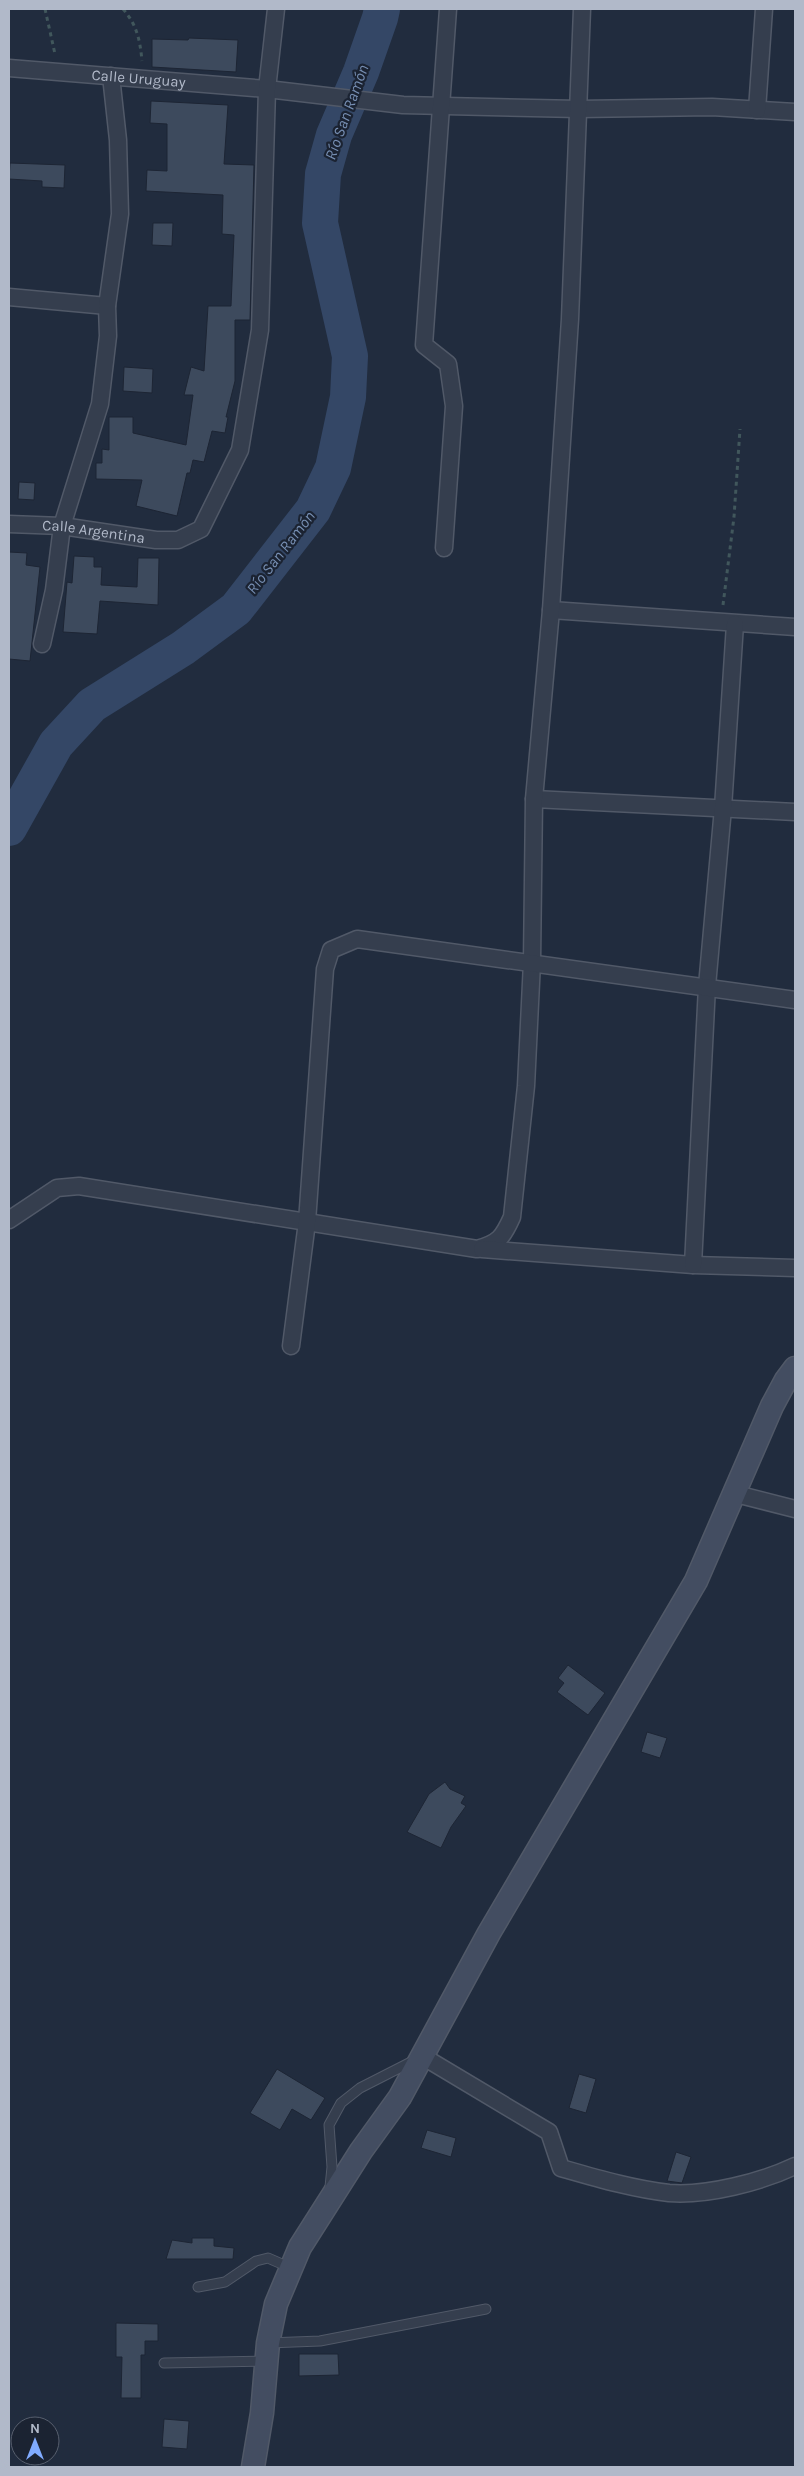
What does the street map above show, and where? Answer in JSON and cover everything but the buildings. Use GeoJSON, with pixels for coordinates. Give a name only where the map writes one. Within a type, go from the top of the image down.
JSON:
{"type":"FeatureCollection","features":[{"type":"Feature","properties":{"kind":"main road"},"geometry":{"type":"LineString","coordinates":[[253,2467],[262,2413],[267,2352],[276,2304],[300,2247],[361,2151],[400,2098],[489,1933],[696,1582],[736,1494],[772,1406],[795,1368]]}},
{"type":"Feature","properties":{"kind":"street"},"geometry":{"type":"LineString","coordinates":[[267,89],[276,9]]}},
{"type":"Feature","properties":{"kind":"street"},"geometry":{"type":"LineString","coordinates":[[444,548],[454,406],[448,364],[424,345],[448,9]]}},
{"type":"Feature","properties":{"kind":"street"},"geometry":{"type":"LineString","coordinates":[[477,1249],[493,1245],[505,1233],[512,1216],[526,1086],[532,962],[534,799],[550,610],[570,319],[582,9]]}},
{"type":"Feature","properties":{"kind":"street"},"geometry":{"type":"LineString","coordinates":[[757,110],[764,9]]}},
{"type":"Feature","properties":{"kind":"street","name":"Calle Uruguay"},"geometry":{"type":"LineString","coordinates":[[9,68],[267,89],[403,105],[579,109],[712,107],[795,112]]}},
{"type":"Feature","properties":{"kind":"street"},"geometry":{"type":"LineString","coordinates":[[42,644],[54,590],[62,526],[100,404],[108,336],[107,306],[120,214],[118,140],[111,76]]}},
{"type":"Feature","properties":{"kind":"street","name":"Calle Argentina"},"geometry":{"type":"LineString","coordinates":[[9,524],[62,526],[156,540],[178,540],[202,529],[240,450],[260,330],[267,89]]}},
{"type":"Feature","properties":{"kind":"street"},"geometry":{"type":"LineString","coordinates":[[9,297],[107,306]]}},
{"type":"Feature","properties":{"kind":"street"},"geometry":{"type":"LineString","coordinates":[[550,610],[728,624],[795,627]]}},
{"type":"Feature","properties":{"kind":"street"},"geometry":{"type":"LineString","coordinates":[[693,1265],[707,986],[723,808],[728,624]]}},
{"type":"Feature","properties":{"kind":"street"},"geometry":{"type":"LineString","coordinates":[[534,799],[795,812]]}},
{"type":"Feature","properties":{"kind":"street"},"geometry":{"type":"LineString","coordinates":[[291,1346],[307,1222],[325,969],[331,950],[358,939],[707,986],[795,1000]]}},
{"type":"Feature","properties":{"kind":"street"},"geometry":{"type":"LineString","coordinates":[[9,1220],[57,1188],[79,1186],[477,1249],[693,1265],[795,1268]]}},
{"type":"Feature","properties":{"kind":"street"},"geometry":{"type":"LineString","coordinates":[[736,1494],[795,1509]]}},
{"type":"Feature","properties":{"kind":"street"},"geometry":{"type":"LineString","coordinates":[[422,2056],[549,2132],[561,2168],[605,2181],[670,2193],[728,2189],[795,2166]]}},
{"type":"Feature","properties":{"kind":"lane"},"geometry":{"type":"LineString","coordinates":[[328,2203],[332,2167],[329,2125],[341,2103],[360,2088],[422,2056]]}},
{"type":"Feature","properties":{"kind":"lane"},"geometry":{"type":"LineString","coordinates":[[198,2287],[225,2282],[256,2261],[268,2258],[291,2268]]}},
{"type":"Feature","properties":{"kind":"lane"},"geometry":{"type":"LineString","coordinates":[[164,2363],[267,2352],[486,2309]]}},
{"type":"Feature","properties":{"kind":"path"},"geometry":{"type":"LineString","coordinates":[[46,9],[59,72]]}},
{"type":"Feature","properties":{"kind":"path"},"geometry":{"type":"LineString","coordinates":[[123,9],[132,19],[140,37],[144,79]]}},
{"type":"Feature","properties":{"kind":"path"},"geometry":{"type":"LineString","coordinates":[[728,624],[740,429]]}},
{"type":"Feature","properties":{"kind":"waterway","name":"Río San Ramón"},"geometry":{"type":"LineString","coordinates":[[9,828],[56,744],[92,705],[183,648],[236,609],[313,510],[333,468],[348,397],[350,356],[320,223],[323,174],[334,135],[361,72],[382,9]]}}]}
